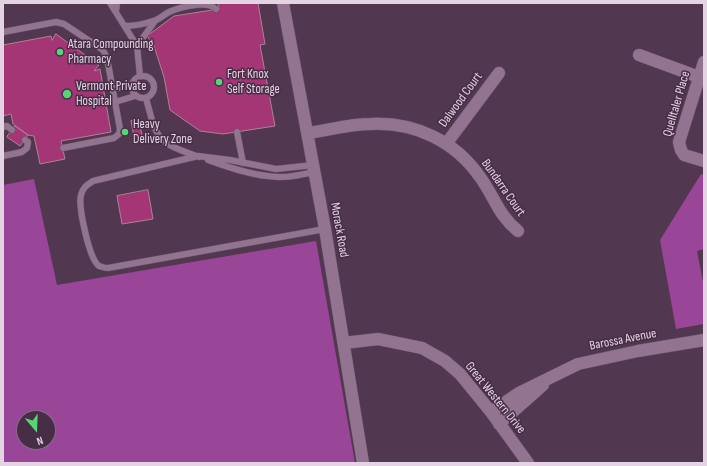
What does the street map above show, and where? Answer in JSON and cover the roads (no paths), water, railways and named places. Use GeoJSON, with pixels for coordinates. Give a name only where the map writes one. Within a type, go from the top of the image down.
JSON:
{"type":"FeatureCollection","features":[{"type":"Feature","properties":{"kind":"street","name":"Morack Road"},"geometry":{"type":"LineString","coordinates":[[283,3],[326,230],[363,463]]}},
{"type":"Feature","properties":{"kind":"street"},"geometry":{"type":"LineString","coordinates":[[639,55],[699,77]]}},
{"type":"Feature","properties":{"kind":"street","name":"Quelltaler Place"},"geometry":{"type":"LineString","coordinates":[[704,62],[680,142],[681,150],[684,156],[704,161]]}},
{"type":"Feature","properties":{"kind":"street","name":"Dalwood Court"},"geometry":{"type":"LineString","coordinates":[[446,144],[499,72]]}},
{"type":"Feature","properties":{"kind":"street","name":"Bundarra Court"},"geometry":{"type":"LineString","coordinates":[[308,133],[365,124],[390,124],[414,128],[430,135],[446,144],[470,164],[480,177],[502,216],[518,232]]}},
{"type":"Feature","properties":{"kind":"street","name":"Great Western Drive"},"geometry":{"type":"LineString","coordinates":[[344,343],[378,339],[422,348],[445,361],[460,374],[491,412],[528,463]]}},
{"type":"Feature","properties":{"kind":"street","name":"Barossa Avenue"},"geometry":{"type":"LineString","coordinates":[[491,412],[519,393],[578,364],[704,340]]}},
{"type":"Feature","properties":{"kind":"street","name":"Barossa Avenue"},"geometry":{"type":"LineString","coordinates":[[499,424],[526,402],[551,378]]}},
{"type":"Feature","properties":{"kind":"lane"},"geometry":{"type":"LineString","coordinates":[[110,3],[137,46],[140,76]]}},
{"type":"Feature","properties":{"kind":"lane"},"geometry":{"type":"LineString","coordinates":[[116,11],[117,3]]}},
{"type":"Feature","properties":{"kind":"lane"},"geometry":{"type":"LineString","coordinates":[[125,26],[138,25],[154,21],[169,12],[182,8],[208,4],[216,9]]}},
{"type":"Feature","properties":{"kind":"lane"},"geometry":{"type":"LineString","coordinates":[[137,46],[154,21]]}},
{"type":"Feature","properties":{"kind":"lane"},"geometry":{"type":"LineString","coordinates":[[3,32],[56,22],[64,24],[103,50],[107,58],[113,89],[120,128],[119,134],[114,138],[98,138],[65,147],[66,140]]}},
{"type":"Feature","properties":{"kind":"lane"},"geometry":{"type":"LineString","coordinates":[[115,102],[135,96],[146,98],[153,93],[154,85],[148,77],[140,76],[133,81],[131,88],[135,96]]}},
{"type":"Feature","properties":{"kind":"lane"},"geometry":{"type":"LineString","coordinates":[[113,89],[132,84]]}},
{"type":"Feature","properties":{"kind":"lane"},"geometry":{"type":"LineString","coordinates":[[146,98],[154,128],[166,144],[228,168],[263,176],[279,177],[314,168]]}},
{"type":"Feature","properties":{"kind":"lane"},"geometry":{"type":"LineString","coordinates":[[3,127],[7,126],[12,130]]}},
{"type":"Feature","properties":{"kind":"lane"},"geometry":{"type":"LineString","coordinates":[[237,132],[243,163]]}},
{"type":"Feature","properties":{"kind":"lane"},"geometry":{"type":"LineString","coordinates":[[3,156],[22,152],[27,148],[28,142],[25,140]]}},
{"type":"Feature","properties":{"kind":"lane"},"geometry":{"type":"LineString","coordinates":[[314,168],[276,169],[198,156],[93,181],[84,187],[80,196],[82,216],[94,259],[99,266],[108,268],[326,230]]}},
{"type":"Feature","properties":{"kind":"place","name":"Atara Compounding Pharmacy"},"geometry":{"type":"Point","coordinates":[60,52]}},
{"type":"Feature","properties":{"kind":"place","name":"Fort Knox Self Storage"},"geometry":{"type":"Point","coordinates":[219,82]}},
{"type":"Feature","properties":{"kind":"place","name":"Vermont Private Hospital"},"geometry":{"type":"Point","coordinates":[67,94]}},
{"type":"Feature","properties":{"kind":"place","name":"Heavy Delivery Zone"},"geometry":{"type":"Point","coordinates":[125,132]}}]}
